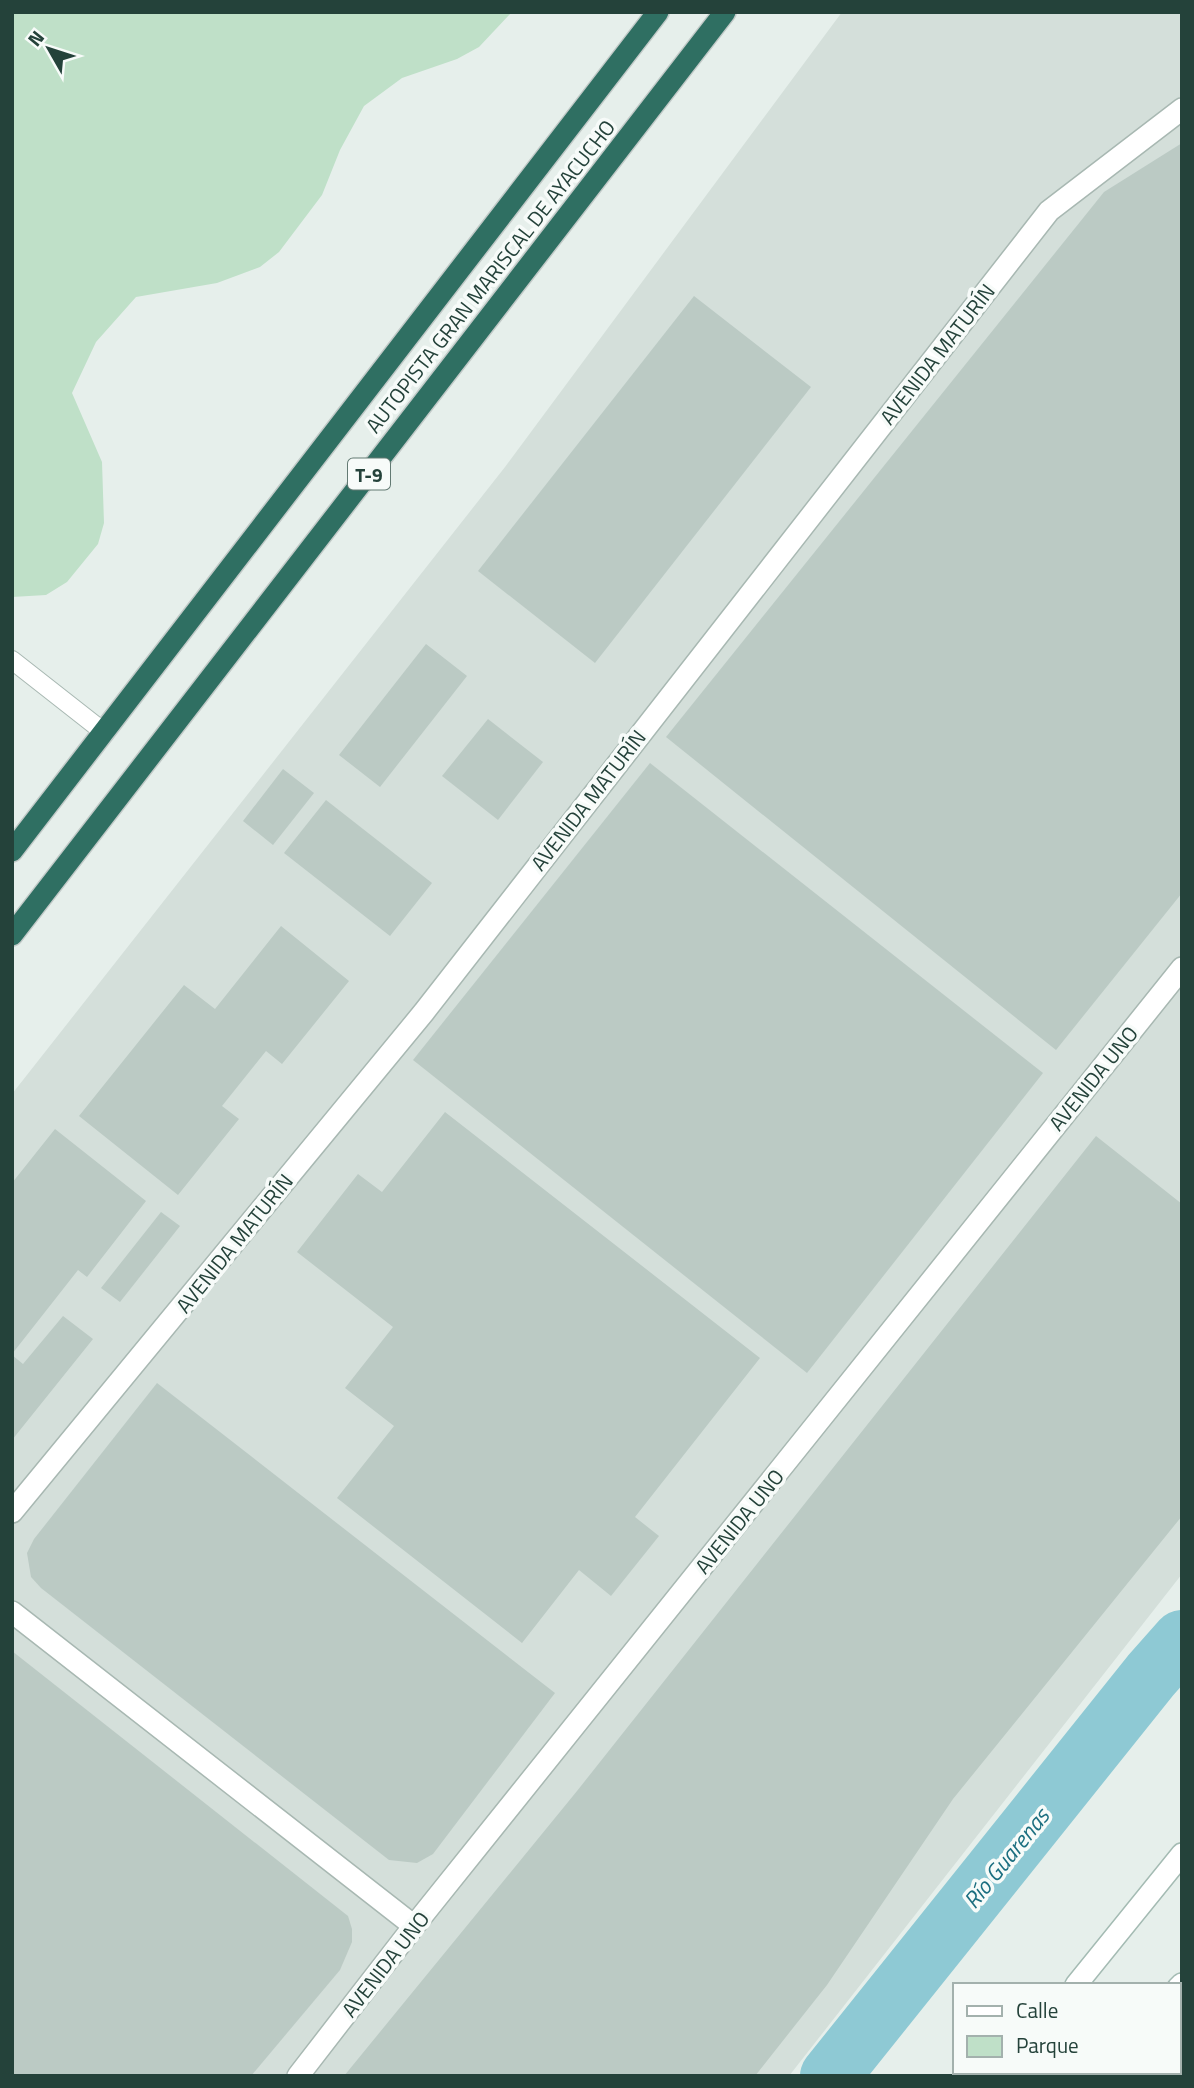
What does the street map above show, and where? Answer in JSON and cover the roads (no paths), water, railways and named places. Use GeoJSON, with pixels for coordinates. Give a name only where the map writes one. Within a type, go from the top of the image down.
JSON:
{"type":"FeatureCollection","features":[{"type":"Feature","properties":{"kind":"highway","name":"AUTOPISTA GRAN MARISCAL DE AYACUCHO"},"geometry":{"type":"LineString","coordinates":[[12,851],[657,12]]}},
{"type":"Feature","properties":{"kind":"highway","name":"AUTOPISTA GRAN MARISCAL DE AYACUCHO"},"geometry":{"type":"LineString","coordinates":[[12,935],[725,12]]}},
{"type":"Feature","properties":{"kind":"street","name":"AVENIDA MATURÍN"},"geometry":{"type":"LineString","coordinates":[[12,1511],[424,1012],[1049,211],[1182,109]]}},
{"type":"Feature","properties":{"kind":"street","name":"AVENIDA UNO"},"geometry":{"type":"LineString","coordinates":[[298,2076],[414,1926],[1182,968]]}},
{"type":"Feature","properties":{"kind":"street"},"geometry":{"type":"LineString","coordinates":[[12,1612],[414,1926]]}},
{"type":"Feature","properties":{"kind":"street"},"geometry":{"type":"LineString","coordinates":[[1078,1983],[1182,1854]]}},
{"type":"Feature","properties":{"kind":"lane"},"geometry":{"type":"LineString","coordinates":[[12,660],[105,733]]}},
{"type":"Feature","properties":{"kind":"waterway","name":"Río Guarenas"},"geometry":{"type":"LineString","coordinates":[[830,2076],[1151,1675],[1182,1640]]}}]}
